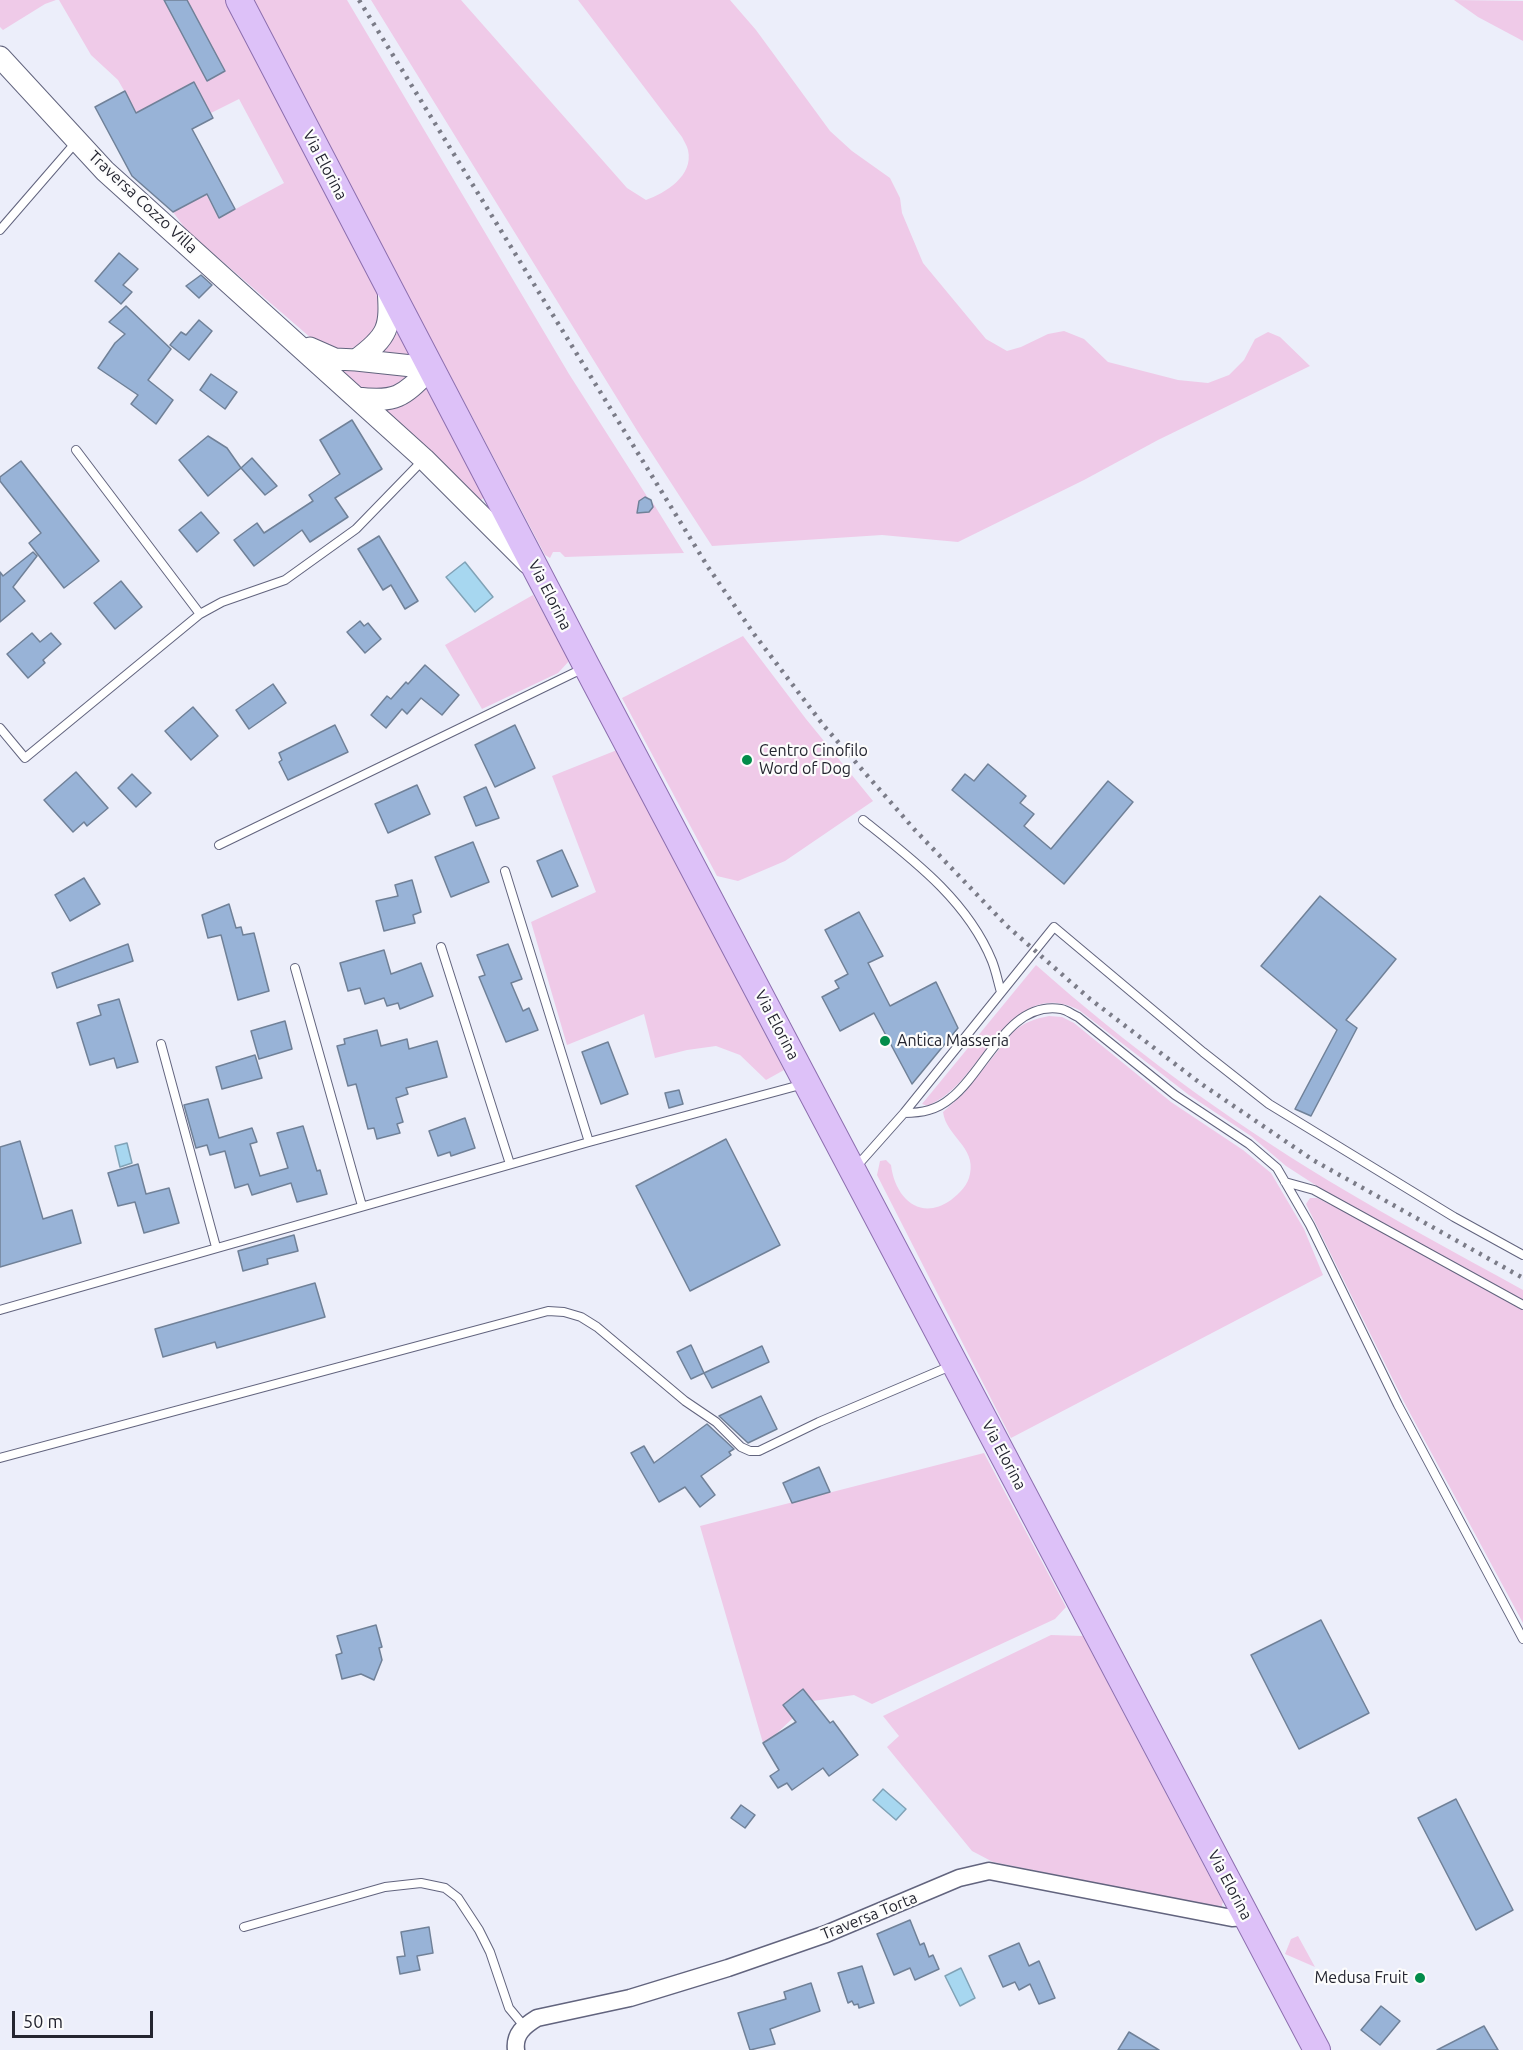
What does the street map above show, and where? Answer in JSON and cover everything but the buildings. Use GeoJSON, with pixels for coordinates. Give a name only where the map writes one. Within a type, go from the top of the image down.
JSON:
{"type":"FeatureCollection","features":[{"type":"Feature","properties":{"kind":"main road","name":"Via Elorina"},"geometry":{"type":"LineString","coordinates":[[239,0],[587,667],[1317,2050]]}},
{"type":"Feature","properties":{"kind":"street","name":"Traversa Cozzo Villa"},"geometry":{"type":"LineString","coordinates":[[0,57],[105,171],[294,339],[424,459],[540,575]]}},
{"type":"Feature","properties":{"kind":"street"},"geometry":{"type":"LineString","coordinates":[[356,360],[373,348],[383,334],[390,317],[387,284]]}},
{"type":"Feature","properties":{"kind":"street"},"geometry":{"type":"LineString","coordinates":[[294,339],[335,358],[431,368]]}},
{"type":"Feature","properties":{"kind":"street"},"geometry":{"type":"LineString","coordinates":[[357,398],[387,400],[402,395],[431,368]]}},
{"type":"Feature","properties":{"kind":"street","name":"Traversa Torta"},"geometry":{"type":"LineString","coordinates":[[524,2026],[537,2018],[630,1998],[728,1968],[826,1934],[959,1878],[989,1871],[1232,1918],[1246,1917]]}},
{"type":"Feature","properties":{"kind":"street"},"geometry":{"type":"LineString","coordinates":[[516,2050],[516,2037],[524,2026]]}},
{"type":"Feature","properties":{"kind":"lane"},"geometry":{"type":"LineString","coordinates":[[0,230],[78,141]]}},
{"type":"Feature","properties":{"kind":"lane"},"geometry":{"type":"LineString","coordinates":[[76,450],[200,614]]}},
{"type":"Feature","properties":{"kind":"lane"},"geometry":{"type":"LineString","coordinates":[[0,728],[25,758],[200,614],[222,602],[285,580],[356,529],[424,459]]}},
{"type":"Feature","properties":{"kind":"lane"},"geometry":{"type":"LineString","coordinates":[[219,845],[587,667]]}},
{"type":"Feature","properties":{"kind":"lane"},"geometry":{"type":"LineString","coordinates":[[863,820],[920,864],[967,918],[992,961],[1001,992]]}},
{"type":"Feature","properties":{"kind":"lane"},"geometry":{"type":"LineString","coordinates":[[505,871],[589,1142]]}},
{"type":"Feature","properties":{"kind":"lane"},"geometry":{"type":"LineString","coordinates":[[853,1170],[904,1113],[1054,927],[1203,1052],[1269,1104],[1454,1217],[1523,1255]]}},
{"type":"Feature","properties":{"kind":"lane"},"geometry":{"type":"LineString","coordinates":[[441,946],[510,1164]]}},
{"type":"Feature","properties":{"kind":"lane"},"geometry":{"type":"LineString","coordinates":[[295,968],[362,1206]]}},
{"type":"Feature","properties":{"kind":"lane"},"geometry":{"type":"LineString","coordinates":[[904,1113],[926,1111],[951,1098],[1010,1028],[1026,1016],[1045,1009],[1063,1010],[1078,1017],[1175,1095],[1249,1144],[1277,1168],[1310,1225],[1398,1404],[1523,1639]]}},
{"type":"Feature","properties":{"kind":"lane"},"geometry":{"type":"LineString","coordinates":[[161,1044],[216,1247]]}},
{"type":"Feature","properties":{"kind":"lane"},"geometry":{"type":"LineString","coordinates":[[0,1310],[510,1164],[807,1083]]}},
{"type":"Feature","properties":{"kind":"lane"},"geometry":{"type":"LineString","coordinates":[[1285,1182],[1314,1190],[1523,1305]]}},
{"type":"Feature","properties":{"kind":"lane"},"geometry":{"type":"LineString","coordinates":[[0,1458],[548,1311],[564,1312],[581,1317],[597,1327],[685,1401],[716,1422],[741,1447],[750,1451],[759,1451],[819,1422],[956,1364]]}},
{"type":"Feature","properties":{"kind":"lane"},"geometry":{"type":"LineString","coordinates":[[244,1927],[385,1887],[421,1883],[445,1888],[458,1898],[479,1929],[490,1952],[509,2008],[524,2026]]}},
{"type":"Feature","properties":{"kind":"shaded area"},"geometry":{"type":"Polygon","coordinates":[[[0,0],[56,0],[45,4],[3,30],[0,27],[0,0]]]}},
{"type":"Feature","properties":{"kind":"shaded area"},"geometry":{"type":"Polygon","coordinates":[[[59,0],[228,0],[380,293],[378,327],[363,341],[357,346],[346,349],[318,344],[187,231],[173,212],[206,194],[219,218],[284,183],[239,99],[211,113],[194,83],[139,117],[118,80],[91,55],[59,0]]]}},
{"type":"Feature","properties":{"kind":"shaded area"},"geometry":{"type":"Polygon","coordinates":[[[252,0],[347,0],[569,374],[648,498],[641,499],[638,504],[639,510],[646,513],[651,510],[653,503],[684,553],[565,557],[560,552],[553,552],[550,558],[545,555],[252,0]]]}},
{"type":"Feature","properties":{"kind":"shaded area"},"geometry":{"type":"Polygon","coordinates":[[[371,0],[461,0],[627,188],[646,200],[669,188],[682,175],[689,159],[688,148],[578,0],[730,0],[756,30],[830,131],[852,151],[890,178],[900,198],[902,213],[923,263],[986,339],[1007,351],[1048,334],[1064,331],[1084,339],[1108,362],[1178,380],[1208,383],[1229,375],[1244,360],[1255,339],[1268,332],[1280,337],[1310,366],[958,542],[882,535],[712,546],[638,432],[371,0]]]}},
{"type":"Feature","properties":{"kind":"shaded area"},"geometry":{"type":"Polygon","coordinates":[[[1454,0],[1523,1],[1523,41],[1478,17],[1454,0]]]}},
{"type":"Feature","properties":{"kind":"shaded area"},"geometry":{"type":"Polygon","coordinates":[[[394,334],[398,334],[410,354],[408,357],[380,352],[394,334]]]}},
{"type":"Feature","properties":{"kind":"shaded area"},"geometry":{"type":"Polygon","coordinates":[[[339,367],[406,370],[409,378],[382,394],[358,388],[337,371],[339,367]]]}},
{"type":"Feature","properties":{"kind":"shaded area"},"geometry":{"type":"Polygon","coordinates":[[[424,384],[484,497],[481,500],[384,413],[387,408],[424,384]]]}},
{"type":"Feature","properties":{"kind":"shaded area"},"geometry":{"type":"Polygon","coordinates":[[[533,595],[570,660],[558,673],[482,709],[445,645],[533,595]]]}},
{"type":"Feature","properties":{"kind":"shaded area","name":"Centro Cinofilo Word of Dog"},"geometry":{"type":"Polygon","coordinates":[[[743,636],[806,719],[873,801],[785,861],[738,881],[717,876],[622,698],[743,636]]]}},
{"type":"Feature","properties":{"kind":"shaded area"},"geometry":{"type":"Polygon","coordinates":[[[617,750],[784,1070],[766,1080],[740,1055],[716,1046],[655,1058],[644,1014],[567,1045],[531,922],[596,892],[552,776],[617,750]]]}},
{"type":"Feature","properties":{"kind":"shaded area"},"geometry":{"type":"Polygon","coordinates":[[[1036,965],[1141,1052],[1252,1132],[1401,1223],[1523,1290],[1523,1300],[1320,1188],[1286,1166],[1251,1136],[1189,1095],[1079,1010],[1057,1003],[1037,1005],[1020,1014],[1004,1028],[947,1094],[928,1106],[922,1104],[1036,965]]]}},
{"type":"Feature","properties":{"kind":"shaded area"},"geometry":{"type":"Polygon","coordinates":[[[1049,1016],[1062,1017],[1074,1023],[1171,1102],[1243,1150],[1271,1173],[1304,1229],[1323,1275],[1011,1438],[877,1175],[880,1161],[886,1160],[891,1165],[893,1177],[904,1196],[919,1207],[940,1206],[957,1195],[967,1182],[971,1165],[969,1156],[949,1128],[943,1112],[964,1093],[1013,1032],[1030,1021],[1049,1016]]]}},
{"type":"Feature","properties":{"kind":"shaded area"},"geometry":{"type":"Polygon","coordinates":[[[1310,1198],[1317,1198],[1358,1218],[1523,1310],[1523,1623],[1404,1402],[1306,1204],[1310,1198]]]}},
{"type":"Feature","properties":{"kind":"shaded area"},"geometry":{"type":"Polygon","coordinates":[[[984,1453],[1066,1607],[1055,1619],[872,1704],[854,1695],[813,1701],[803,1689],[783,1705],[793,1718],[763,1743],[700,1526],[984,1453]]]}},
{"type":"Feature","properties":{"kind":"shaded area"},"geometry":{"type":"Polygon","coordinates":[[[1051,1635],[1083,1636],[1223,1902],[1221,1908],[993,1862],[972,1851],[887,1747],[899,1736],[883,1716],[1051,1635]]]}},
{"type":"Feature","properties":{"kind":"shaded area"},"geometry":{"type":"Polygon","coordinates":[[[1298,1936],[1315,1967],[1285,1954],[1291,1939],[1298,1936]]]}},
{"type":"Feature","properties":{"kind":"water"},"geometry":{"type":"Polygon","coordinates":[[[465,562],[493,597],[475,612],[446,577],[465,562]]]}},
{"type":"Feature","properties":{"kind":"water"},"geometry":{"type":"Polygon","coordinates":[[[127,1143],[132,1163],[120,1167],[115,1146],[127,1143]]]}},
{"type":"Feature","properties":{"kind":"water"},"geometry":{"type":"Polygon","coordinates":[[[883,1789],[906,1809],[896,1820],[873,1800],[883,1789]]]}},
{"type":"Feature","properties":{"kind":"water"},"geometry":{"type":"Polygon","coordinates":[[[961,1968],[975,1998],[960,2006],[945,1976],[961,1968]]]}},
{"type":"Feature","properties":{"kind":"railway"},"geometry":{"type":"LineString","coordinates":[[359,0],[708,567],[754,634],[824,726],[914,829],[1007,926],[1090,999],[1200,1083],[1313,1160],[1523,1278]]}},
{"type":"Feature","properties":{"kind":"place","name":"Centro Cinofilo Word of Dog"},"geometry":{"type":"Point","coordinates":[747,760]}},
{"type":"Feature","properties":{"kind":"place","name":"Antica Masseria"},"geometry":{"type":"Point","coordinates":[885,1041]}},
{"type":"Feature","properties":{"kind":"place","name":"Medusa Fruit"},"geometry":{"type":"Point","coordinates":[1420,1978]}}]}
